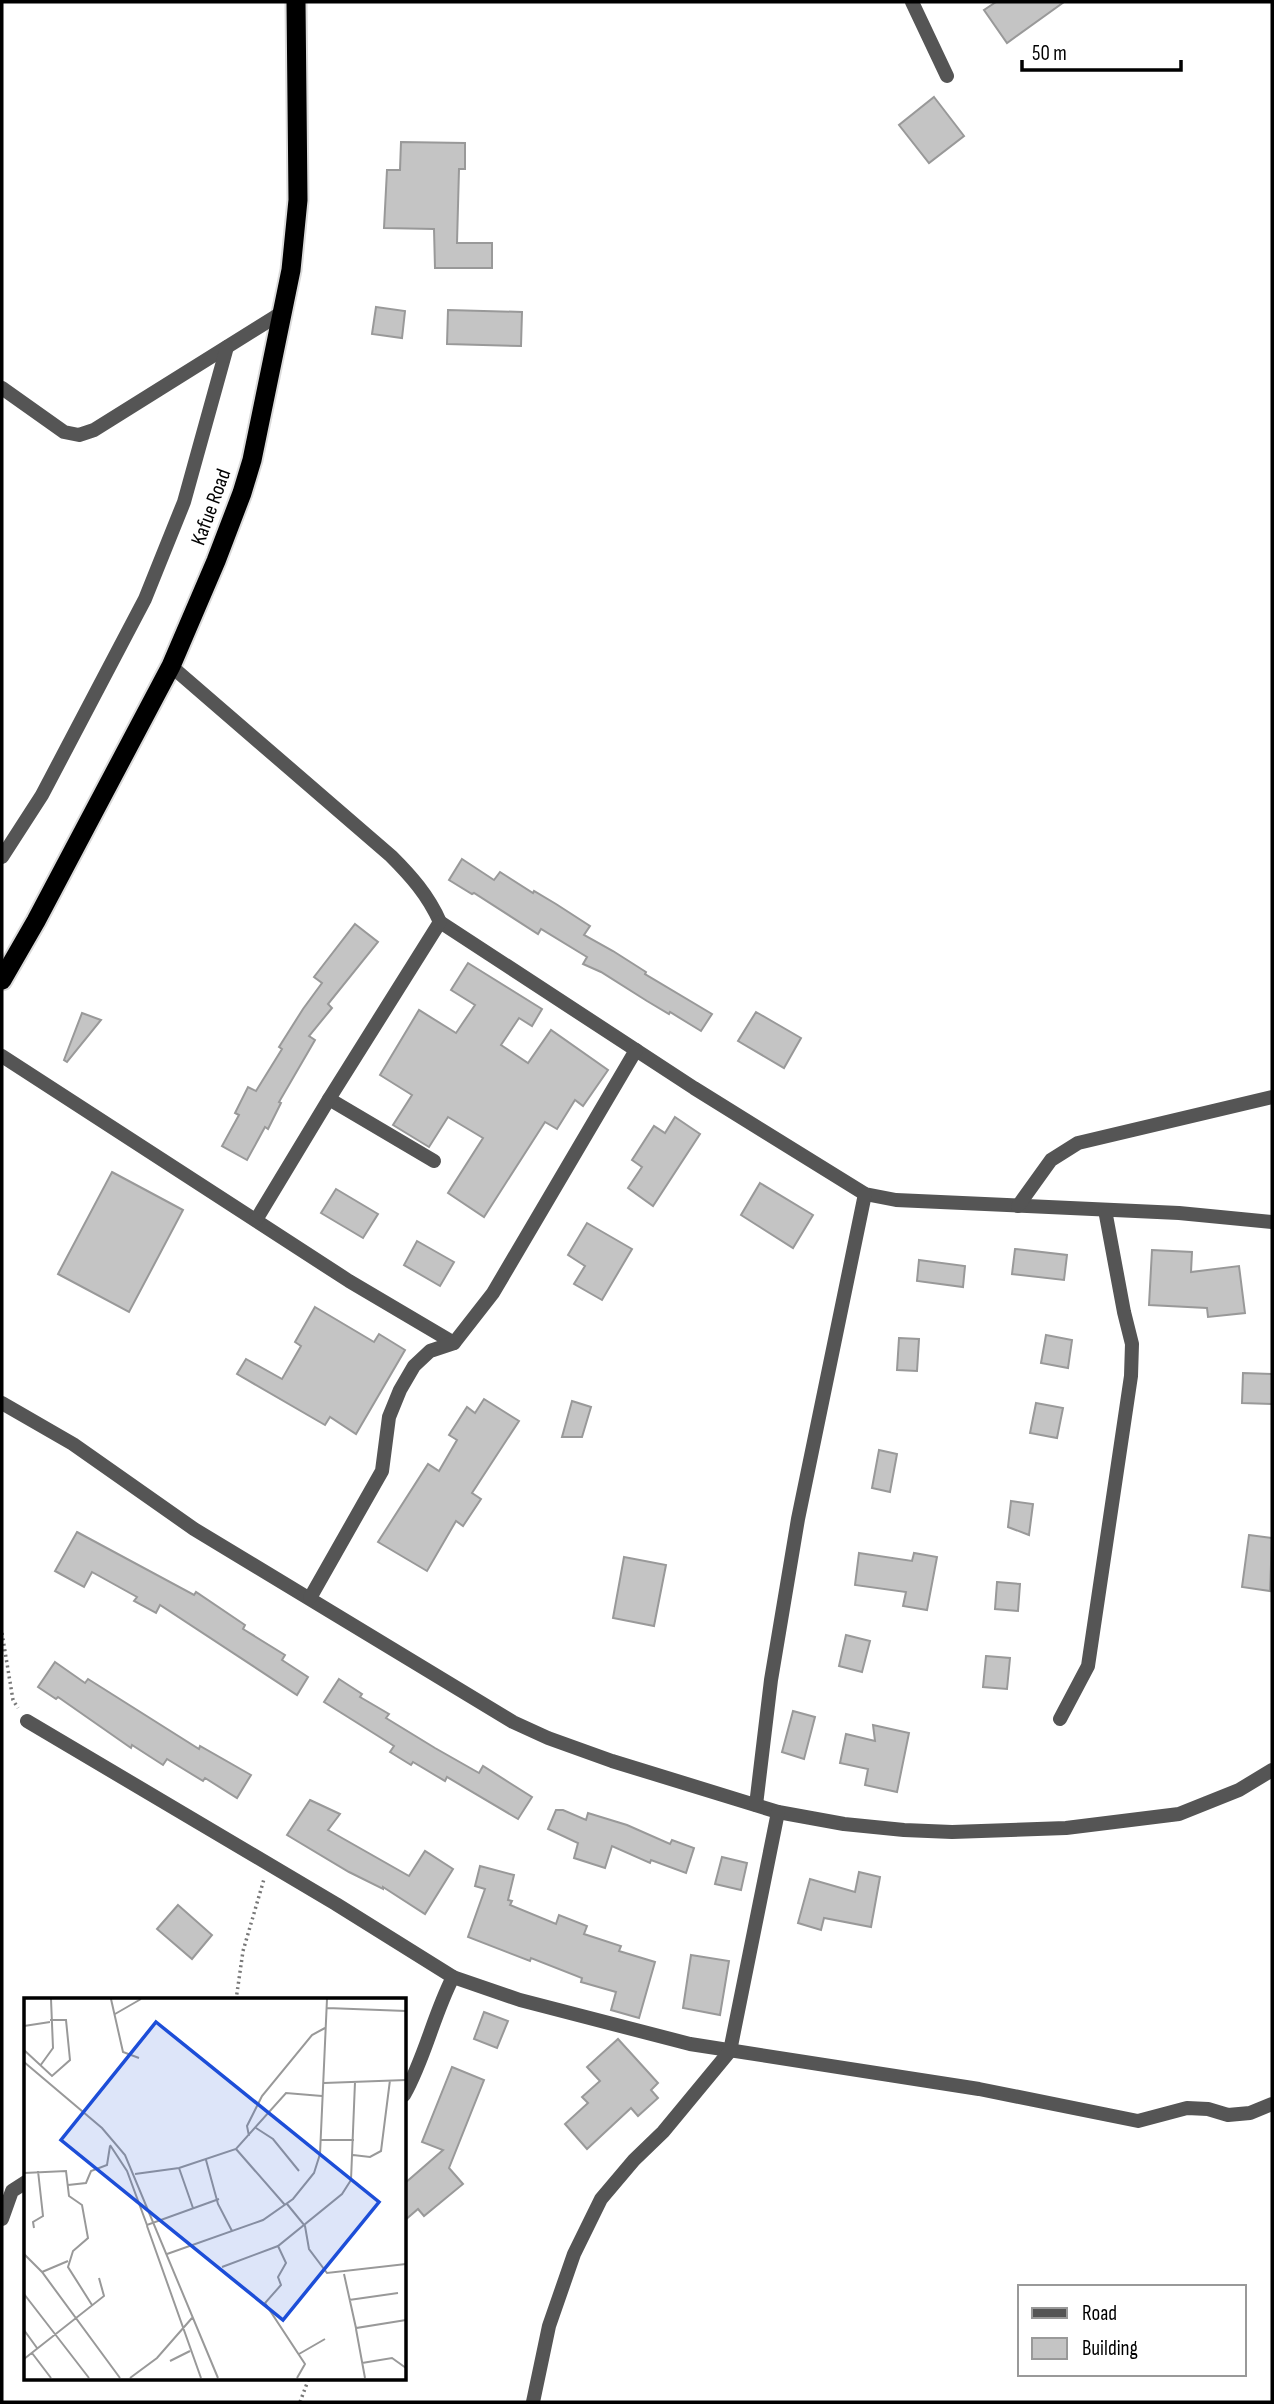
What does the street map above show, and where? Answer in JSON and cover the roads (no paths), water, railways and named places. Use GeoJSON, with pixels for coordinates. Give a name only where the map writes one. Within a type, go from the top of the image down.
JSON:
{"type":"FeatureCollection","features":[{"type":"Feature","properties":{"kind":"highway","name":"Kafue Road"},"geometry":{"type":"LineString","coordinates":[[2,980],[171,666],[242,494],[252,460],[291,270],[298,200],[296,2]]}},
{"type":"Feature","properties":{"kind":"street"},"geometry":{"type":"LineString","coordinates":[[912,2],[947,76]]}},
{"type":"Feature","properties":{"kind":"street"},"geometry":{"type":"LineString","coordinates":[[2,388],[64,432],[79,435],[94,430],[283,312]]}},
{"type":"Feature","properties":{"kind":"street"},"geometry":{"type":"LineString","coordinates":[[2,857],[42,796],[145,599],[184,502],[227,347]]}},
{"type":"Feature","properties":{"kind":"street"},"geometry":{"type":"LineString","coordinates":[[171,666],[391,856],[418,884],[440,922],[636,1050],[865,1194],[896,1200],[1105,1210],[1272,1222]]}},
{"type":"Feature","properties":{"kind":"street"},"geometry":{"type":"LineString","coordinates":[[256,1220],[440,922]]}},
{"type":"Feature","properties":{"kind":"street"},"geometry":{"type":"LineString","coordinates":[[310,1598],[382,1471],[389,1417],[414,1366],[430,1351],[454,1343],[493,1293],[636,1050]]}},
{"type":"Feature","properties":{"kind":"street"},"geometry":{"type":"LineString","coordinates":[[2,1056],[349,1282],[454,1343]]}},
{"type":"Feature","properties":{"kind":"street"},"geometry":{"type":"LineString","coordinates":[[1018,1206],[1051,1160],[1078,1143],[1272,1097]]}},
{"type":"Feature","properties":{"kind":"street"},"geometry":{"type":"LineString","coordinates":[[329,1099],[434,1161]]}},
{"type":"Feature","properties":{"kind":"street"},"geometry":{"type":"LineString","coordinates":[[756,1805],[771,1680],[798,1519],[865,1194]]}},
{"type":"Feature","properties":{"kind":"street"},"geometry":{"type":"LineString","coordinates":[[1060,1719],[1088,1666],[1131,1376],[1132,1344],[1105,1210]]}},
{"type":"Feature","properties":{"kind":"street"},"geometry":{"type":"LineString","coordinates":[[2,1403],[73,1444],[194,1529],[513,1722],[612,1761],[778,1812],[844,1824],[904,1830],[952,1832],[1066,1828],[1179,1814],[1239,1790],[1272,1770]]}},
{"type":"Feature","properties":{"kind":"street"},"geometry":{"type":"LineString","coordinates":[[27,1721],[269,1864],[453,1978],[520,2000],[690,2045],[979,2089],[1138,2121],[1188,2108],[1208,2109],[1228,2115],[1250,2113],[1272,2104]]}},
{"type":"Feature","properties":{"kind":"street"},"geometry":{"type":"LineString","coordinates":[[533,2402],[549,2326],[574,2254],[601,2199],[634,2160],[663,2132],[730,2051],[778,1812]]}},
{"type":"Feature","properties":{"kind":"street"},"geometry":{"type":"LineString","coordinates":[[406,2092],[418,2071],[440,2002],[453,1978]]}},
{"type":"Feature","properties":{"kind":"street"},"geometry":{"type":"LineString","coordinates":[[2,2219],[12,2191],[24,2183]]}}]}
